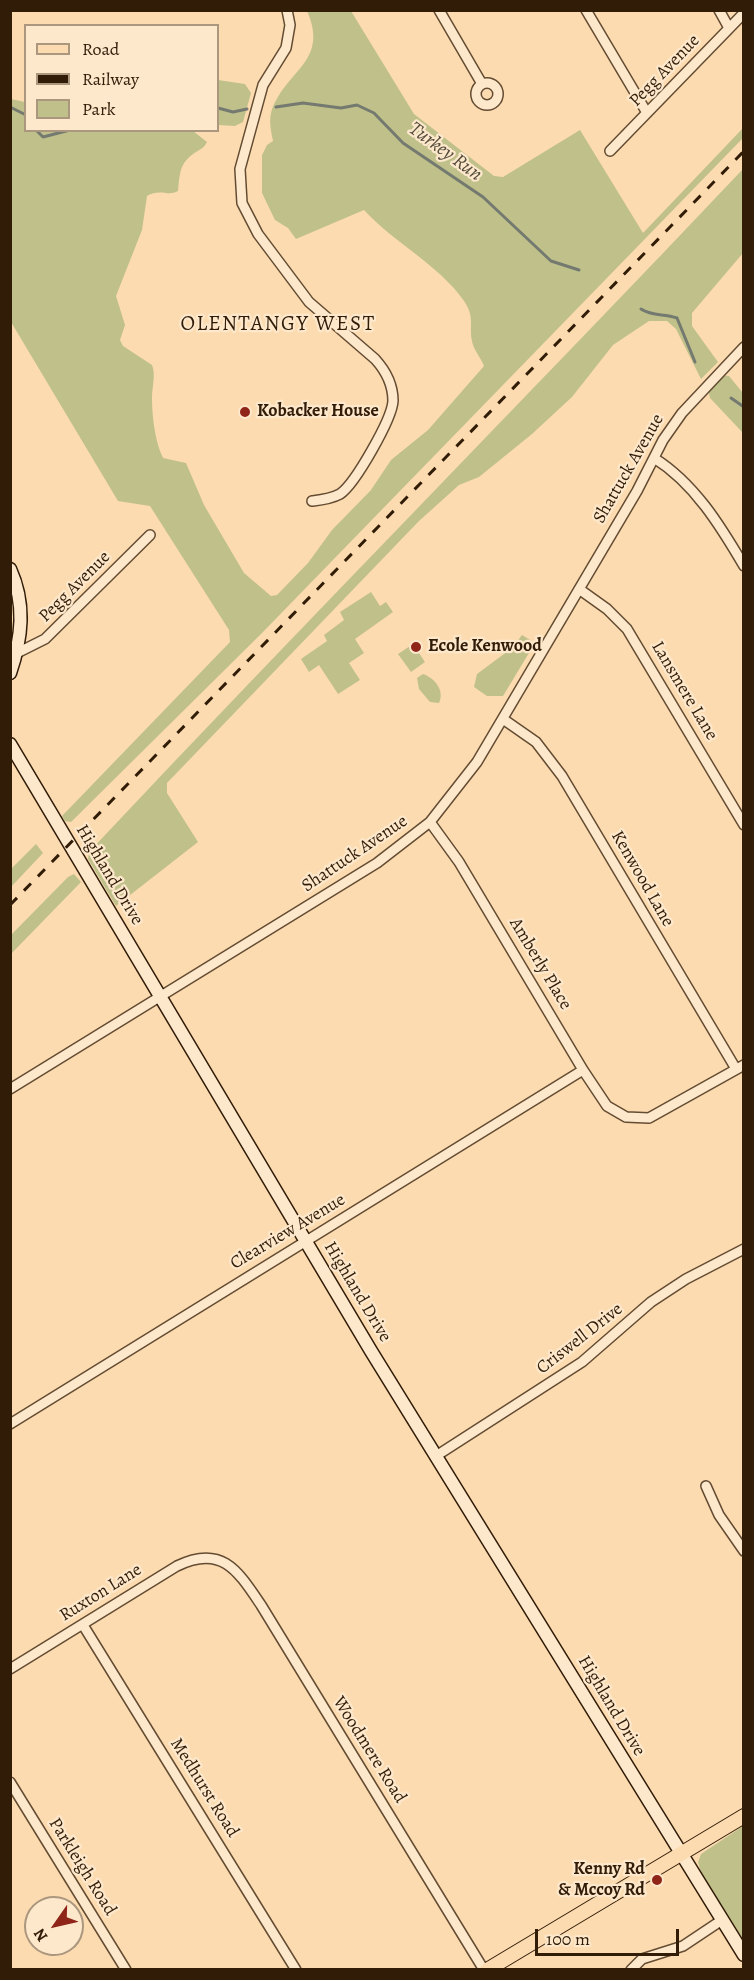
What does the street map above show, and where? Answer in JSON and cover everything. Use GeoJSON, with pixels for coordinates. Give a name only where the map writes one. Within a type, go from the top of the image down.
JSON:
{"type":"FeatureCollection","features":[{"type":"Feature","properties":{"kind":"main road"},"geometry":{"type":"LineString","coordinates":[[486,1970],[744,1816]]}},
{"type":"Feature","properties":{"kind":"street"},"geometry":{"type":"LineString","coordinates":[[287,10],[290,25],[286,48],[262,85],[240,169],[242,203],[258,234],[309,302],[375,359],[384,369],[393,393],[392,407],[387,421],[349,485],[338,495],[312,501]]}},
{"type":"Feature","properties":{"kind":"street"},"geometry":{"type":"LineString","coordinates":[[439,10],[482,84]]}},
{"type":"Feature","properties":{"kind":"street"},"geometry":{"type":"LineString","coordinates":[[586,10],[647,113]]}},
{"type":"Feature","properties":{"kind":"street"},"geometry":{"type":"LineString","coordinates":[[719,10],[729,28]]}},
{"type":"Feature","properties":{"kind":"street","name":"Pegg Avenue"},"geometry":{"type":"LineString","coordinates":[[610,151],[744,13]]}},
{"type":"Feature","properties":{"kind":"street","name":"Shattuck Avenue"},"geometry":{"type":"LineString","coordinates":[[10,1089],[377,863],[430,822],[477,762],[682,412],[744,347]]}},
{"type":"Feature","properties":{"kind":"street"},"geometry":{"type":"LineString","coordinates":[[654,458],[673,470],[718,522],[744,566]]}},
{"type":"Feature","properties":{"kind":"street","name":"Pegg Avenue"},"geometry":{"type":"LineString","coordinates":[[17,653],[45,639],[150,535]]}},
{"type":"Feature","properties":{"kind":"street"},"geometry":{"type":"LineString","coordinates":[[10,569],[20,599],[22,622],[17,653],[10,673]]}},
{"type":"Feature","properties":{"kind":"street","name":"Lansmere Lane"},"geometry":{"type":"LineString","coordinates":[[579,589],[607,609],[627,629],[744,825]]}},
{"type":"Feature","properties":{"kind":"street","name":"Kenwood Lane"},"geometry":{"type":"LineString","coordinates":[[503,719],[536,742],[562,776],[740,1067]]}},
{"type":"Feature","properties":{"kind":"street","name":"Highland Drive"},"geometry":{"type":"LineString","coordinates":[[10,744],[436,1456],[744,1955]]}},
{"type":"Feature","properties":{"kind":"street","name":"Amberly Place"},"geometry":{"type":"LineString","coordinates":[[430,822],[459,862],[583,1070],[607,1106],[626,1117],[649,1118],[663,1113],[740,1067]]}},
{"type":"Feature","properties":{"kind":"street","name":"Clearview Avenue"},"geometry":{"type":"LineString","coordinates":[[10,1424],[583,1070]]}},
{"type":"Feature","properties":{"kind":"street","name":"Criswell Drive"},"geometry":{"type":"LineString","coordinates":[[436,1456],[582,1362],[651,1302],[686,1279],[744,1249]]}},
{"type":"Feature","properties":{"kind":"street"},"geometry":{"type":"LineString","coordinates":[[706,1486],[719,1515],[744,1551]]}},
{"type":"Feature","properties":{"kind":"street","name":"Ruxton Lane"},"geometry":{"type":"LineString","coordinates":[[10,1669],[177,1566],[195,1559],[214,1558]]}},
{"type":"Feature","properties":{"kind":"street","name":"Woodmere Road"},"geometry":{"type":"LineString","coordinates":[[214,1558],[239,1573],[261,1605],[486,1970]]}},
{"type":"Feature","properties":{"kind":"street","name":"Medhurst Road"},"geometry":{"type":"LineString","coordinates":[[83,1624],[296,1970]]}},
{"type":"Feature","properties":{"kind":"street","name":"Parkleigh Road"},"geometry":{"type":"LineString","coordinates":[[10,1782],[126,1970]]}},
{"type":"Feature","properties":{"kind":"street"},"geometry":{"type":"LineString","coordinates":[[631,1970],[642,1959],[682,1946],[722,1920]]}},
{"type":"Feature","properties":{"kind":"green space"},"geometry":{"type":"Polygon","coordinates":[[[307,11],[351,11],[414,114],[494,176],[503,177],[580,130],[643,233],[743,128],[743,138],[262,633],[71,822],[65,821],[62,816],[230,642],[229,630],[150,506],[118,501],[11,322],[11,99],[24,102],[24,132],[194,132],[207,142],[183,164],[178,191],[147,196],[142,230],[116,296],[125,325],[120,340],[123,346],[152,365],[154,373],[153,421],[163,458],[186,463],[204,505],[244,573],[271,596],[277,595],[308,563],[332,530],[371,490],[391,460],[428,430],[484,366],[473,344],[471,316],[464,301],[442,276],[364,210],[296,239],[288,228],[275,220],[262,193],[262,155],[267,145],[273,141],[270,116],[277,98],[309,55],[313,43],[313,29],[307,11]]]}},
{"type":"Feature","properties":{"kind":"green space"},"geometry":{"type":"Polygon","coordinates":[[[219,80],[245,84],[251,93],[243,122],[235,126],[219,125],[219,80]]]}},
{"type":"Feature","properties":{"kind":"green space"},"geometry":{"type":"Polygon","coordinates":[[[743,169],[743,253],[692,313],[692,326],[718,362],[701,379],[676,329],[667,321],[649,321],[613,345],[572,397],[532,434],[479,477],[459,485],[419,521],[167,783],[167,793],[198,842],[116,906],[88,859],[89,852],[743,169]]]}},
{"type":"Feature","properties":{"kind":"green space"},"geometry":{"type":"Polygon","coordinates":[[[722,375],[729,376],[743,393],[743,433],[710,398],[708,389],[722,375]]]}},
{"type":"Feature","properties":{"kind":"green space"},"geometry":{"type":"Polygon","coordinates":[[[371,592],[380,606],[386,602],[393,612],[355,639],[364,653],[349,663],[360,680],[338,694],[319,665],[309,672],[301,659],[327,641],[324,635],[344,620],[340,612],[371,592]]]}},
{"type":"Feature","properties":{"kind":"green space"},"geometry":{"type":"Polygon","coordinates":[[[522,635],[535,643],[503,696],[487,696],[474,687],[477,674],[512,648],[522,635]]]}},
{"type":"Feature","properties":{"kind":"green space"},"geometry":{"type":"Polygon","coordinates":[[[413,644],[425,662],[411,672],[398,654],[413,644]]]}},
{"type":"Feature","properties":{"kind":"green space"},"geometry":{"type":"Polygon","coordinates":[[[423,674],[438,685],[441,694],[439,703],[430,702],[419,689],[417,678],[423,674]]]}},
{"type":"Feature","properties":{"kind":"green space"},"geometry":{"type":"Polygon","coordinates":[[[36,844],[43,853],[11,887],[11,869],[36,844]]]}},
{"type":"Feature","properties":{"kind":"green space"},"geometry":{"type":"Polygon","coordinates":[[[74,874],[81,882],[11,954],[11,935],[68,877],[74,874]]]}},
{"type":"Feature","properties":{"kind":"green space"},"geometry":{"type":"Polygon","coordinates":[[[743,1826],[743,1939],[701,1873],[698,1862],[701,1854],[743,1826]]]}},
{"type":"Feature","properties":{"kind":"waterway","name":"Turkey Run"},"geometry":{"type":"LineString","coordinates":[[276,107],[303,103],[341,108],[357,105],[374,113],[403,143],[483,197],[551,261],[579,270]]}},
{"type":"Feature","properties":{"kind":"waterway","name":"Turkey Run"},"geometry":{"type":"LineString","coordinates":[[10,107],[24,114]]}},
{"type":"Feature","properties":{"kind":"waterway","name":"Turkey Run"},"geometry":{"type":"LineString","coordinates":[[219,108],[233,112],[247,109]]}},
{"type":"Feature","properties":{"kind":"waterway","name":"Turkey Run"},"geometry":{"type":"LineString","coordinates":[[38,132],[43,137],[62,132]]}},
{"type":"Feature","properties":{"kind":"waterway","name":"Turkey Run"},"geometry":{"type":"LineString","coordinates":[[641,309],[677,318],[695,362]]}},
{"type":"Feature","properties":{"kind":"waterway","name":"Turkey Run"},"geometry":{"type":"LineString","coordinates":[[731,398],[744,407]]}},
{"type":"Feature","properties":{"kind":"railway"},"geometry":{"type":"LineString","coordinates":[[10,905],[744,151]]}},
{"type":"Feature","properties":{"kind":"place","name":"Kobacker House"},"geometry":{"type":"Point","coordinates":[245,412]}},
{"type":"Feature","properties":{"kind":"place","name":"Ecole Kenwood"},"geometry":{"type":"Point","coordinates":[416,647]}},
{"type":"Feature","properties":{"kind":"place","name":"Kenny Rd & Mccoy Rd"},"geometry":{"type":"Point","coordinates":[657,1880]}},
{"type":"Feature","properties":{"kind":"district","name":"OLENTANGY WEST"},"geometry":{"type":"Point","coordinates":[278,325]}}]}
